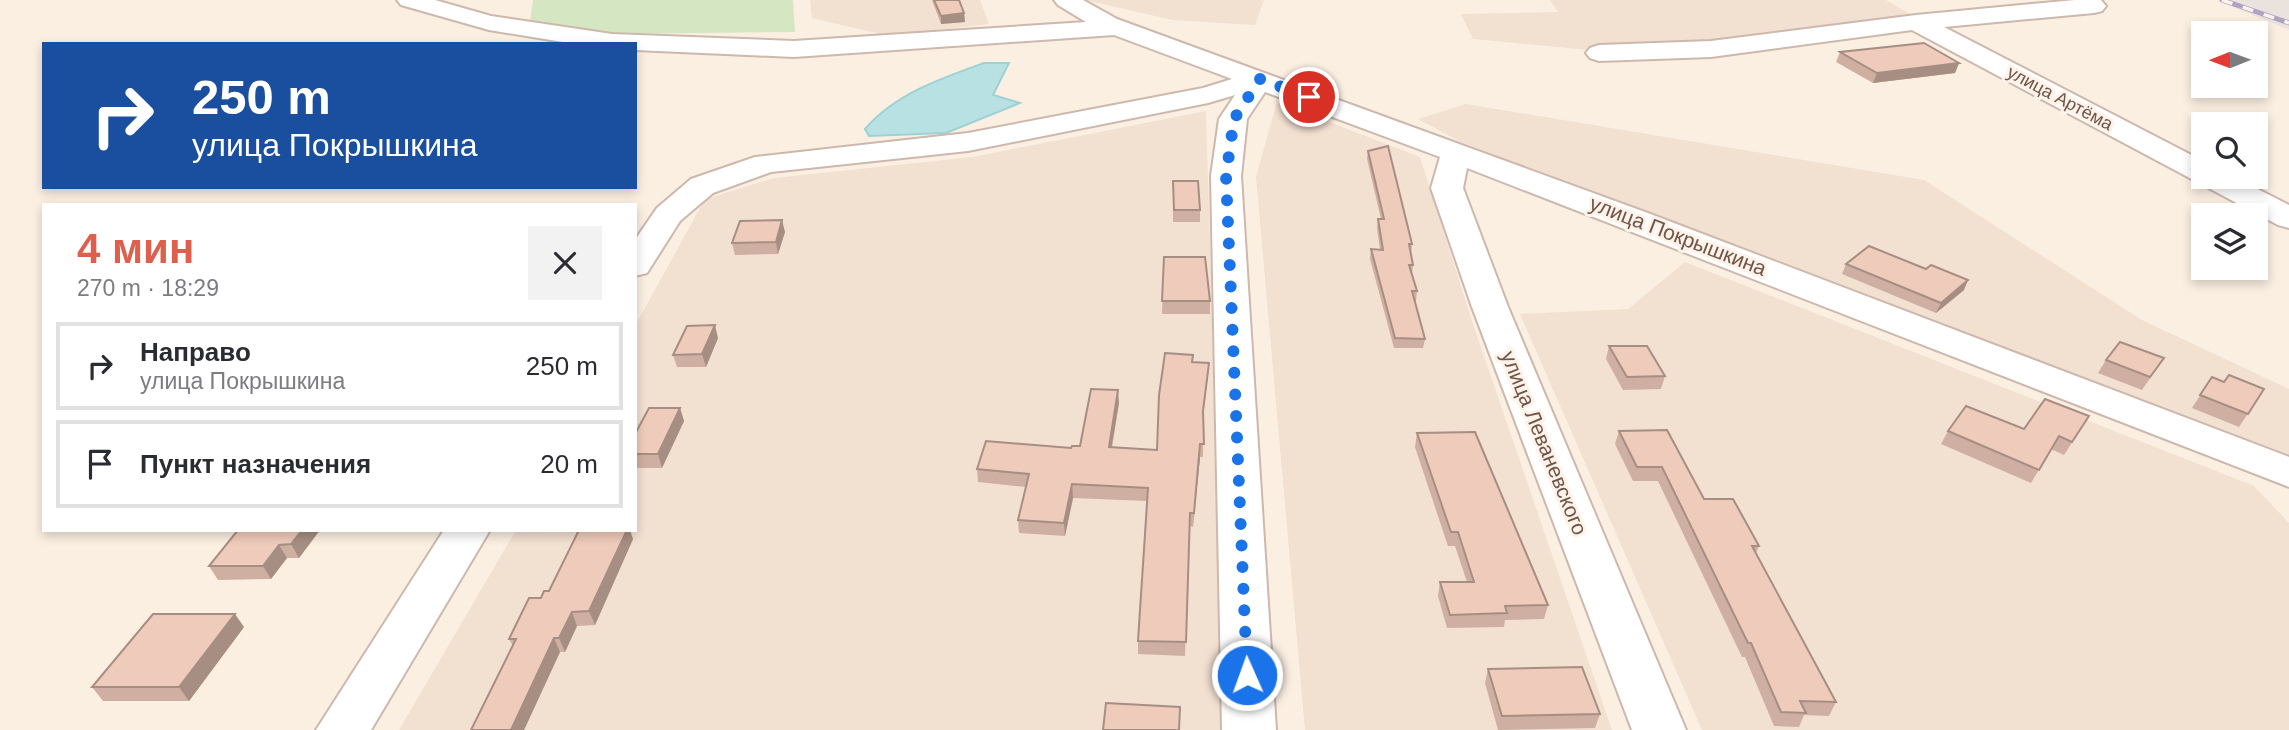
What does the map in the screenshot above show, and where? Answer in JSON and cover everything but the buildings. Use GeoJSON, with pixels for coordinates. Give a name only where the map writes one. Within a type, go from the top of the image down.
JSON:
{"type":"FeatureCollection","features":[{"type":"Feature","properties":{"kind":"street"},"geometry":{"type":"LineString","coordinates":[[409,0],[489,23],[617,42]]}},
{"type":"Feature","properties":{"kind":"street","name":"улица Покрышкина"},"geometry":{"type":"LineString","coordinates":[[1066,0],[1116,27],[1647,223],[2289,473]]}},
{"type":"Feature","properties":{"kind":"street"},"geometry":{"type":"LineString","coordinates":[[1599,53],[1712,49],[1916,22],[2094,6],[2087,0]]}},
{"type":"Feature","properties":{"kind":"street","name":"улица Артёма"},"geometry":{"type":"LineString","coordinates":[[1916,22],[2191,167]]}},
{"type":"Feature","properties":{"kind":"street"},"geometry":{"type":"LineString","coordinates":[[637,43],[793,49],[1116,27]]}},
{"type":"Feature","properties":{"kind":"street"},"geometry":{"type":"LineString","coordinates":[[637,263],[668,215],[702,186],[766,163],[968,142],[1208,95],[1260,79]]}},
{"type":"Feature","properties":{"kind":"street"},"geometry":{"type":"LineString","coordinates":[[1249,730],[1226,176],[1234,119],[1260,79]]}},
{"type":"Feature","properties":{"kind":"street","name":"улица Леваневского"},"geometry":{"type":"LineString","coordinates":[[1456,153],[1447,188],[1490,307],[1659,730]]}},
{"type":"Feature","properties":{"kind":"street"},"geometry":{"type":"LineString","coordinates":[[2234,189],[2289,218]]}},
{"type":"Feature","properties":{"kind":"street"},"geometry":{"type":"LineString","coordinates":[[343,730],[467,532]]}},
{"type":"Feature","properties":{"kind":"shaded area"},"geometry":{"type":"Polygon","coordinates":[[[810,0],[980,0],[989,24],[888,36],[812,18],[810,0]]]}},
{"type":"Feature","properties":{"kind":"shaded area"},"geometry":{"type":"Polygon","coordinates":[[[1085,0],[1264,0],[1255,25],[1173,20],[1085,0]]]}},
{"type":"Feature","properties":{"kind":"shaded area"},"geometry":{"type":"Polygon","coordinates":[[[1550,0],[1886,0],[1917,18],[1677,47],[1589,50],[1473,39],[1461,14],[1558,12],[1550,0]]]}},
{"type":"Feature","properties":{"kind":"shaded area"},"geometry":{"type":"Polygon","coordinates":[[[2289,0],[2289,30],[2218,1],[2289,0]]]}},
{"type":"Feature","properties":{"kind":"shaded area"},"geometry":{"type":"Polygon","coordinates":[[[1277,102],[1420,157],[1473,324],[1612,730],[1305,730],[1256,177],[1277,102]]]}},
{"type":"Feature","properties":{"kind":"shaded area"},"geometry":{"type":"Polygon","coordinates":[[[1466,104],[1924,180],[2142,320],[2289,389],[2289,465],[2281,459],[1459,141],[1418,119],[1466,104]]]}},
{"type":"Feature","properties":{"kind":"shaded area"},"geometry":{"type":"Polygon","coordinates":[[[1206,111],[1224,730],[399,730],[515,532],[637,532],[637,322],[705,199],[774,178],[973,157],[1206,111]]]}},
{"type":"Feature","properties":{"kind":"shaded area"},"geometry":{"type":"Polygon","coordinates":[[[1685,262],[2254,486],[2289,523],[2289,730],[1702,730],[1520,314],[1628,309],[1685,262]]]}},
{"type":"Feature","properties":{"kind":"green space"},"geometry":{"type":"Polygon","coordinates":[[[533,0],[793,0],[795,32],[528,35],[533,0]]]}},
{"type":"Feature","properties":{"kind":"water"},"geometry":{"type":"Polygon","coordinates":[[[984,63],[1009,63],[993,95],[1020,103],[946,133],[869,136],[865,129],[890,106],[920,88],[984,63]]]}},
{"type":"Feature","properties":{"kind":"railway"},"geometry":{"type":"LineString","coordinates":[[2222,0],[2289,23]]}},
{"type":"Feature","properties":{"kind":"route"},"geometry":{"type":"LineString","coordinates":[[1247,675],[1226,176],[1234,119],[1260,79],[1309,97]]}}]}
